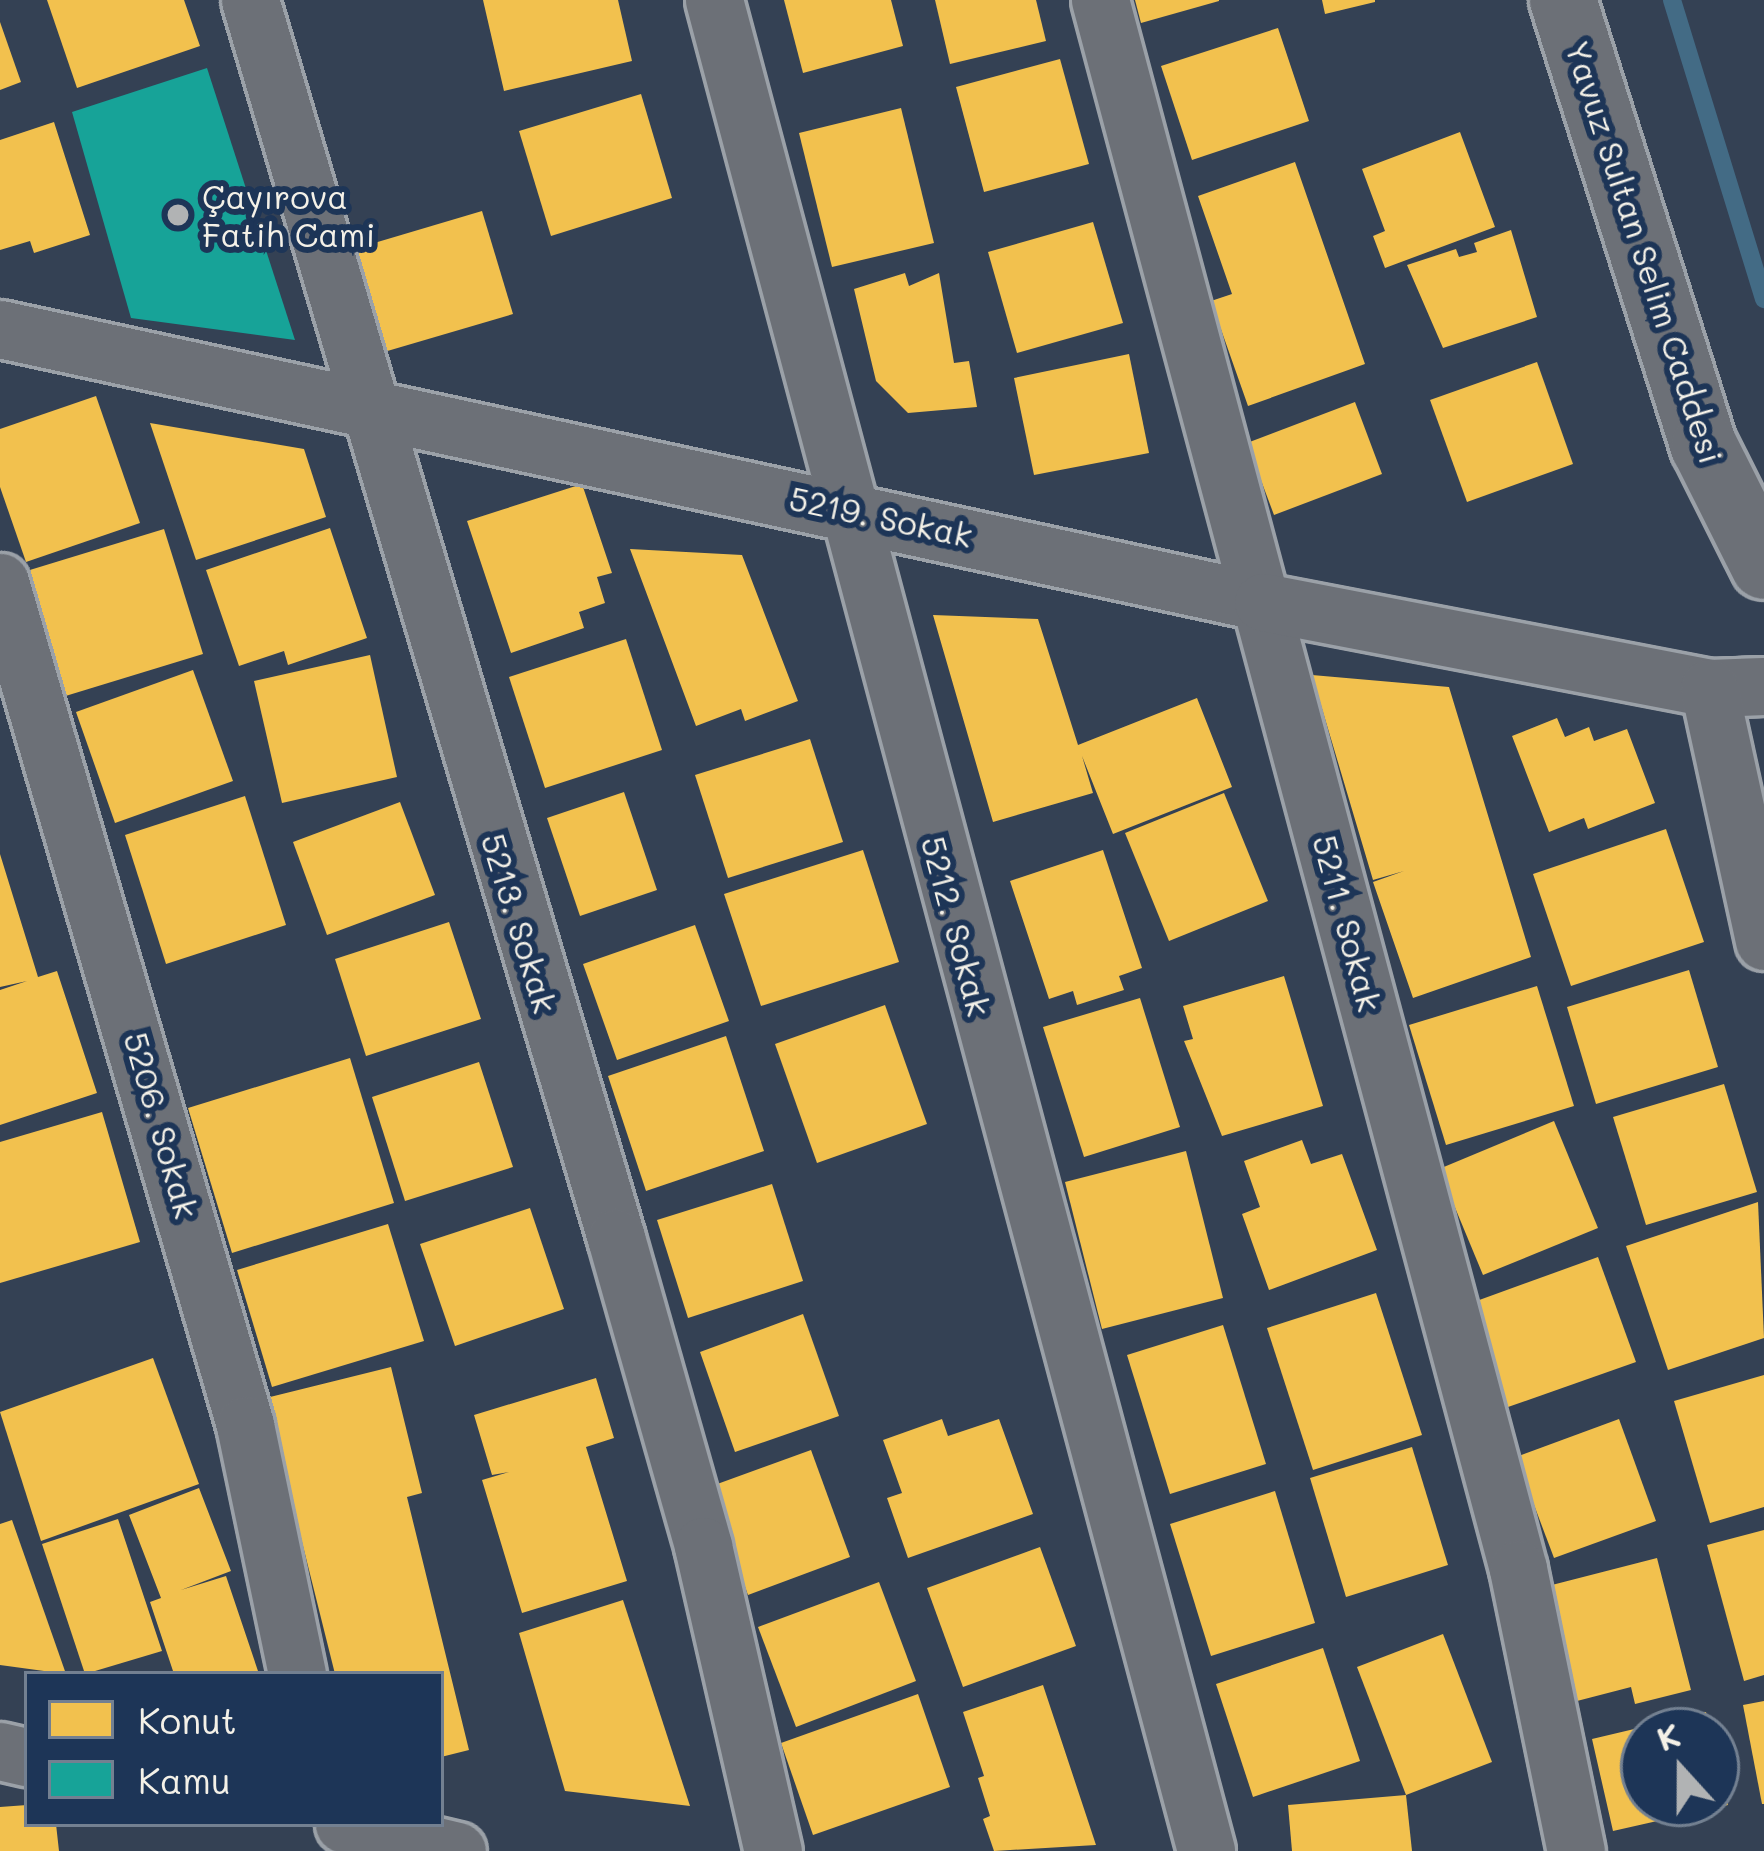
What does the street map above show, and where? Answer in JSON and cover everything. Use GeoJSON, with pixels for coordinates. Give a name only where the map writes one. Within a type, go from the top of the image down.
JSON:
{"type":"FeatureCollection","features":[{"type":"Feature","properties":{"kind":"street","name":"5213. Sokak"},"geometry":{"type":"LineString","coordinates":[[250,0],[366,413],[616,1238],[703,1546],[773,1851]]}},
{"type":"Feature","properties":{"kind":"street","name":"5212. Sokak"},"geometry":{"type":"LineString","coordinates":[[714,0],[844,506],[1206,1851]]}},
{"type":"Feature","properties":{"kind":"street","name":"5211. Sokak"},"geometry":{"type":"LineString","coordinates":[[1100,0],[1518,1569],[1576,1851]]}},
{"type":"Feature","properties":{"kind":"street","name":"Yavuz Sultan Selim Caddesi"},"geometry":{"type":"LineString","coordinates":[[1563,0],[1704,446],[1764,566]]}},
{"type":"Feature","properties":{"kind":"street","name":"5219. Sokak"},"geometry":{"type":"LineString","coordinates":[[0,329],[366,413],[844,506],[1263,602],[1737,687]]}},
{"type":"Feature","properties":{"kind":"street","name":"5206. Sokak"},"geometry":{"type":"LineString","coordinates":[[0,582],[245,1425],[295,1671]]}},
{"type":"Feature","properties":{"kind":"street"},"geometry":{"type":"LineString","coordinates":[[1737,687],[1764,940]]}},
{"type":"Feature","properties":{"kind":"street"},"geometry":{"type":"LineString","coordinates":[[357,1827],[457,1851]]}},
{"type":"Feature","properties":{"kind":"building: Konut"},"geometry":{"type":"Polygon","coordinates":[[[47,0],[184,0],[200,46],[77,88],[47,0]]]}},
{"type":"Feature","properties":{"kind":"building: Konut"},"geometry":{"type":"Polygon","coordinates":[[[483,0],[618,0],[632,61],[504,91],[483,0]]]}},
{"type":"Feature","properties":{"kind":"building: Konut"},"geometry":{"type":"Polygon","coordinates":[[[784,0],[891,0],[903,46],[803,73],[784,0]]]}},
{"type":"Feature","properties":{"kind":"building: Konut"},"geometry":{"type":"Polygon","coordinates":[[[935,0],[1036,0],[1046,41],[950,64],[935,0]]]}},
{"type":"Feature","properties":{"kind":"building: Konut"},"geometry":{"type":"Polygon","coordinates":[[[1135,0],[1219,0],[1219,1],[1141,23],[1135,0]]]}},
{"type":"Feature","properties":{"kind":"building: Konut"},"geometry":{"type":"Polygon","coordinates":[[[1322,0],[1375,0],[1375,2],[1325,14],[1322,0]]]}},
{"type":"Feature","properties":{"kind":"building: Konut"},"geometry":{"type":"Polygon","coordinates":[[[0,22],[21,82],[0,90],[0,22]]]}},
{"type":"Feature","properties":{"kind":"building: Konut"},"geometry":{"type":"Polygon","coordinates":[[[1278,28],[1309,121],[1192,160],[1161,66],[1278,28]]]}},
{"type":"Feature","properties":{"kind":"building: Konut"},"geometry":{"type":"Polygon","coordinates":[[[1060,59],[1089,164],[984,192],[956,87],[1060,59]]]}},
{"type":"Feature","properties":{"kind":"building: Konut"},"geometry":{"type":"Polygon","coordinates":[[[641,94],[672,198],[551,236],[519,131],[641,94]]]}},
{"type":"Feature","properties":{"kind":"building: Konut"},"geometry":{"type":"Polygon","coordinates":[[[901,108],[934,243],[832,267],[799,133],[901,108]]]}},
{"type":"Feature","properties":{"kind":"building: Konut"},"geometry":{"type":"Polygon","coordinates":[[[54,122],[90,235],[34,253],[30,241],[0,250],[0,140],[54,122]]]}},
{"type":"Feature","properties":{"kind":"building: Konut"},"geometry":{"type":"Polygon","coordinates":[[[1460,132],[1495,227],[1385,268],[1373,236],[1385,231],[1362,169],[1460,132]]]}},
{"type":"Feature","properties":{"kind":"building: Konut"},"geometry":{"type":"Polygon","coordinates":[[[1295,162],[1365,364],[1248,406],[1211,301],[1232,294],[1198,196],[1295,162]]]}},
{"type":"Feature","properties":{"kind":"building: Konut"},"geometry":{"type":"Polygon","coordinates":[[[482,211],[513,314],[384,352],[354,249],[482,211]]]}},
{"type":"Feature","properties":{"kind":"building: Konut"},"geometry":{"type":"Polygon","coordinates":[[[1093,222],[1123,323],[1017,353],[988,252],[1093,222]]]}},
{"type":"Feature","properties":{"kind":"building: Konut"},"geometry":{"type":"Polygon","coordinates":[[[1511,230],[1537,317],[1443,348],[1407,265],[1456,249],[1459,257],[1477,252],[1474,243],[1511,230]]]}},
{"type":"Feature","properties":{"kind":"building: Konut"},"geometry":{"type":"Polygon","coordinates":[[[905,273],[909,286],[939,273],[954,363],[969,361],[977,407],[908,413],[876,381],[854,289],[905,273]]]}},
{"type":"Feature","properties":{"kind":"building: Konut"},"geometry":{"type":"Polygon","coordinates":[[[1129,354],[1149,453],[1034,475],[1014,378],[1129,354]]]}},
{"type":"Feature","properties":{"kind":"building: Konut"},"geometry":{"type":"Polygon","coordinates":[[[1537,362],[1573,464],[1467,502],[1430,400],[1537,362]]]}},
{"type":"Feature","properties":{"kind":"building: Konut"},"geometry":{"type":"Polygon","coordinates":[[[96,396],[140,523],[26,562],[0,487],[0,429],[96,396]]]}},
{"type":"Feature","properties":{"kind":"building: Konut"},"geometry":{"type":"Polygon","coordinates":[[[1355,402],[1382,474],[1274,515],[1247,443],[1355,402]]]}},
{"type":"Feature","properties":{"kind":"building: Konut"},"geometry":{"type":"Polygon","coordinates":[[[150,423],[304,449],[326,517],[196,560],[150,423]]]}},
{"type":"Feature","properties":{"kind":"building: Konut"},"geometry":{"type":"Polygon","coordinates":[[[582,484],[612,573],[597,577],[605,603],[579,612],[584,628],[511,653],[467,521],[582,484]]]}},
{"type":"Feature","properties":{"kind":"building: Konut"},"geometry":{"type":"Polygon","coordinates":[[[330,528],[367,638],[288,665],[284,651],[239,666],[206,570],[330,528]]]}},
{"type":"Feature","properties":{"kind":"building: Konut"},"geometry":{"type":"Polygon","coordinates":[[[164,529],[203,654],[59,698],[20,573],[164,529]]]}},
{"type":"Feature","properties":{"kind":"building: Konut"},"geometry":{"type":"Polygon","coordinates":[[[630,549],[742,555],[798,701],[745,721],[741,709],[696,726],[630,549]]]}},
{"type":"Feature","properties":{"kind":"building: Konut"},"geometry":{"type":"Polygon","coordinates":[[[933,615],[1038,619],[1078,745],[1197,698],[1232,787],[1113,834],[1082,756],[1093,793],[993,822],[933,615]]]}},
{"type":"Feature","properties":{"kind":"building: Konut"},"geometry":{"type":"Polygon","coordinates":[[[626,639],[662,750],[545,788],[509,677],[626,639]]]}},
{"type":"Feature","properties":{"kind":"building: Konut"},"geometry":{"type":"Polygon","coordinates":[[[370,655],[397,777],[282,803],[254,681],[370,655]]]}},
{"type":"Feature","properties":{"kind":"building: Konut"},"geometry":{"type":"Polygon","coordinates":[[[193,670],[233,781],[115,823],[76,712],[193,670]]]}},
{"type":"Feature","properties":{"kind":"building: Konut"},"geometry":{"type":"Polygon","coordinates":[[[1312,675],[1449,687],[1531,957],[1413,998],[1373,882],[1404,871],[1373,880],[1312,675]]]}},
{"type":"Feature","properties":{"kind":"building: Konut"},"geometry":{"type":"Polygon","coordinates":[[[1557,718],[1565,737],[1589,727],[1594,741],[1627,729],[1655,803],[1588,829],[1584,818],[1549,832],[1512,736],[1557,718]]]}},
{"type":"Feature","properties":{"kind":"building: Konut"},"geometry":{"type":"Polygon","coordinates":[[[810,739],[843,842],[728,878],[695,775],[810,739]]]}},
{"type":"Feature","properties":{"kind":"building: Konut"},"geometry":{"type":"Polygon","coordinates":[[[624,792],[657,890],[580,916],[547,818],[624,792]]]}},
{"type":"Feature","properties":{"kind":"building: Konut"},"geometry":{"type":"Polygon","coordinates":[[[1224,793],[1268,901],[1169,941],[1125,833],[1224,793]]]}},
{"type":"Feature","properties":{"kind":"building: Konut"},"geometry":{"type":"Polygon","coordinates":[[[245,796],[286,925],[166,964],[125,835],[245,796]]]}},
{"type":"Feature","properties":{"kind":"building: Konut"},"geometry":{"type":"Polygon","coordinates":[[[400,802],[435,895],[327,935],[293,842],[400,802]]]}},
{"type":"Feature","properties":{"kind":"building: Konut"},"geometry":{"type":"Polygon","coordinates":[[[1666,829],[1704,942],[1571,986],[1533,874],[1666,829]]]}},
{"type":"Feature","properties":{"kind":"building: Konut"},"geometry":{"type":"Polygon","coordinates":[[[863,850],[899,962],[761,1006],[724,894],[863,850]]]}},
{"type":"Feature","properties":{"kind":"building: Konut"},"geometry":{"type":"Polygon","coordinates":[[[1103,850],[1142,968],[1119,976],[1124,990],[1077,1005],[1073,991],[1049,999],[1010,881],[1103,850]]]}},
{"type":"Feature","properties":{"kind":"building: Konut"},"geometry":{"type":"Polygon","coordinates":[[[0,854],[38,977],[57,971],[97,1093],[0,1125],[0,990],[27,981],[0,987],[0,854]]]}},
{"type":"Feature","properties":{"kind":"building: Konut"},"geometry":{"type":"Polygon","coordinates":[[[449,922],[481,1019],[366,1056],[335,959],[449,922]]]}},
{"type":"Feature","properties":{"kind":"building: Konut"},"geometry":{"type":"Polygon","coordinates":[[[695,925],[729,1021],[617,1060],[583,964],[695,925]]]}},
{"type":"Feature","properties":{"kind":"building: Konut"},"geometry":{"type":"Polygon","coordinates":[[[1689,970],[1718,1067],[1596,1104],[1567,1007],[1689,970]]]}},
{"type":"Feature","properties":{"kind":"building: Konut"},"geometry":{"type":"Polygon","coordinates":[[[1284,976],[1323,1106],[1222,1136],[1184,1041],[1193,1039],[1183,1006],[1284,976]]]}},
{"type":"Feature","properties":{"kind":"building: Konut"},"geometry":{"type":"Polygon","coordinates":[[[1537,986],[1574,1106],[1446,1145],[1409,1025],[1537,986]]]}},
{"type":"Feature","properties":{"kind":"building: Konut"},"geometry":{"type":"Polygon","coordinates":[[[1140,998],[1180,1127],[1084,1157],[1043,1027],[1140,998]]]}},
{"type":"Feature","properties":{"kind":"building: Konut"},"geometry":{"type":"Polygon","coordinates":[[[885,1005],[927,1124],[817,1163],[775,1044],[885,1005]]]}},
{"type":"Feature","properties":{"kind":"building: Konut"},"geometry":{"type":"Polygon","coordinates":[[[726,1036],[764,1151],[646,1191],[608,1076],[726,1036]]]}},
{"type":"Feature","properties":{"kind":"building: Konut"},"geometry":{"type":"Polygon","coordinates":[[[350,1058],[394,1203],[232,1253],[188,1108],[350,1058]]]}},
{"type":"Feature","properties":{"kind":"building: Konut"},"geometry":{"type":"Polygon","coordinates":[[[479,1062],[513,1167],[405,1201],[372,1097],[479,1062]]]}},
{"type":"Feature","properties":{"kind":"building: Konut"},"geometry":{"type":"Polygon","coordinates":[[[1724,1084],[1757,1192],[1646,1225],[1613,1117],[1724,1084]]]}},
{"type":"Feature","properties":{"kind":"building: Konut"},"geometry":{"type":"Polygon","coordinates":[[[102,1112],[140,1242],[0,1283],[0,1142],[102,1112]]]}},
{"type":"Feature","properties":{"kind":"building: Konut"},"geometry":{"type":"Polygon","coordinates":[[[1554,1121],[1598,1228],[1483,1275],[1439,1169],[1554,1121]]]}},
{"type":"Feature","properties":{"kind":"building: Konut"},"geometry":{"type":"Polygon","coordinates":[[[1302,1140],[1311,1164],[1342,1154],[1377,1250],[1269,1290],[1242,1214],[1260,1207],[1244,1161],[1302,1140]]]}},
{"type":"Feature","properties":{"kind":"building: Konut"},"geometry":{"type":"Polygon","coordinates":[[[1186,1151],[1223,1298],[1102,1329],[1065,1182],[1186,1151]]]}},
{"type":"Feature","properties":{"kind":"building: Konut"},"geometry":{"type":"Polygon","coordinates":[[[772,1184],[803,1281],[688,1318],[657,1220],[772,1184]]]}},
{"type":"Feature","properties":{"kind":"building: Konut"},"geometry":{"type":"Polygon","coordinates":[[[1758,1202],[1764,1338],[1668,1370],[1626,1246],[1758,1202]]]}},
{"type":"Feature","properties":{"kind":"building: Konut"},"geometry":{"type":"Polygon","coordinates":[[[530,1208],[564,1309],[455,1346],[420,1244],[530,1208]]]}},
{"type":"Feature","properties":{"kind":"building: Konut"},"geometry":{"type":"Polygon","coordinates":[[[388,1224],[424,1341],[272,1387],[237,1270],[388,1224]]]}},
{"type":"Feature","properties":{"kind":"building: Konut"},"geometry":{"type":"Polygon","coordinates":[[[1598,1257],[1636,1362],[1508,1407],[1471,1303],[1598,1257]]]}},
{"type":"Feature","properties":{"kind":"building: Konut"},"geometry":{"type":"Polygon","coordinates":[[[1376,1293],[1422,1435],[1313,1470],[1267,1328],[1376,1293]]]}},
{"type":"Feature","properties":{"kind":"building: Konut"},"geometry":{"type":"Polygon","coordinates":[[[803,1314],[839,1416],[735,1452],[700,1352],[803,1314]]]}},
{"type":"Feature","properties":{"kind":"building: Konut"},"geometry":{"type":"Polygon","coordinates":[[[1223,1325],[1266,1464],[1170,1494],[1127,1355],[1223,1325]]]}},
{"type":"Feature","properties":{"kind":"building: Konut"},"geometry":{"type":"Polygon","coordinates":[[[153,1358],[199,1484],[41,1541],[0,1412],[153,1358]]]}},
{"type":"Feature","properties":{"kind":"building: Konut"},"geometry":{"type":"Polygon","coordinates":[[[391,1367],[422,1493],[407,1497],[469,1750],[444,1756],[444,1671],[334,1671],[266,1398],[391,1367]]]}},
{"type":"Feature","properties":{"kind":"building: Konut"},"geometry":{"type":"Polygon","coordinates":[[[1764,1375],[1764,1507],[1710,1523],[1674,1401],[1764,1375]]]}},
{"type":"Feature","properties":{"kind":"building: Konut"},"geometry":{"type":"Polygon","coordinates":[[[596,1378],[614,1438],[586,1447],[627,1581],[522,1613],[482,1480],[509,1472],[492,1475],[474,1415],[596,1378]]]}},
{"type":"Feature","properties":{"kind":"building: Konut"},"geometry":{"type":"Polygon","coordinates":[[[942,1419],[948,1436],[999,1419],[1033,1514],[908,1558],[887,1498],[902,1493],[883,1440],[942,1419]]]}},
{"type":"Feature","properties":{"kind":"building: Konut"},"geometry":{"type":"Polygon","coordinates":[[[1619,1419],[1656,1521],[1554,1558],[1516,1457],[1619,1419]]]}},
{"type":"Feature","properties":{"kind":"building: Konut"},"geometry":{"type":"Polygon","coordinates":[[[1412,1447],[1448,1565],[1346,1597],[1310,1478],[1412,1447]]]}},
{"type":"Feature","properties":{"kind":"building: Konut"},"geometry":{"type":"Polygon","coordinates":[[[811,1450],[850,1557],[748,1595],[709,1487],[811,1450]]]}},
{"type":"Feature","properties":{"kind":"building: Konut"},"geometry":{"type":"Polygon","coordinates":[[[199,1488],[231,1571],[181,1590],[226,1576],[258,1671],[173,1671],[150,1602],[161,1598],[129,1515],[199,1488]]]}},
{"type":"Feature","properties":{"kind":"building: Konut"},"geometry":{"type":"Polygon","coordinates":[[[1275,1491],[1315,1623],[1211,1656],[1170,1524],[1275,1491]]]}},
{"type":"Feature","properties":{"kind":"building: Konut"},"geometry":{"type":"Polygon","coordinates":[[[118,1519],[162,1651],[84,1671],[42,1544],[118,1519]]]}},
{"type":"Feature","properties":{"kind":"building: Konut"},"geometry":{"type":"Polygon","coordinates":[[[12,1520],[65,1671],[0,1665],[0,1524],[12,1520]]]}},
{"type":"Feature","properties":{"kind":"building: Konut"},"geometry":{"type":"Polygon","coordinates":[[[1764,1530],[1764,1675],[1744,1681],[1707,1545],[1764,1530]]]}},
{"type":"Feature","properties":{"kind":"building: Konut"},"geometry":{"type":"Polygon","coordinates":[[[1040,1547],[1076,1646],[963,1687],[927,1588],[1040,1547]]]}},
{"type":"Feature","properties":{"kind":"building: Konut"},"geometry":{"type":"Polygon","coordinates":[[[1657,1558],[1691,1690],[1635,1704],[1631,1687],[1577,1701],[1548,1586],[1657,1558]]]}},
{"type":"Feature","properties":{"kind":"building: Konut"},"geometry":{"type":"Polygon","coordinates":[[[879,1582],[916,1681],[796,1727],[758,1627],[879,1582]]]}},
{"type":"Feature","properties":{"kind":"building: Konut"},"geometry":{"type":"Polygon","coordinates":[[[623,1600],[690,1806],[565,1791],[519,1633],[623,1600]]]}},
{"type":"Feature","properties":{"kind":"building: Konut"},"geometry":{"type":"Polygon","coordinates":[[[1443,1634],[1492,1762],[1406,1795],[1357,1667],[1443,1634]]]}},
{"type":"Feature","properties":{"kind":"building: Konut"},"geometry":{"type":"Polygon","coordinates":[[[1323,1648],[1360,1761],[1253,1797],[1216,1684],[1323,1648]]]}},
{"type":"Feature","properties":{"kind":"building: Konut"},"geometry":{"type":"Polygon","coordinates":[[[1043,1685],[1096,1845],[994,1851],[983,1819],[990,1816],[978,1778],[984,1776],[963,1712],[1043,1685]]]}},
{"type":"Feature","properties":{"kind":"building: Konut"},"geometry":{"type":"Polygon","coordinates":[[[918,1694],[950,1787],[813,1835],[781,1743],[918,1694]]]}},
{"type":"Feature","properties":{"kind":"building: Konut"},"geometry":{"type":"Polygon","coordinates":[[[1764,1701],[1764,1804],[1762,1804],[1743,1705],[1764,1701]]]}},
{"type":"Feature","properties":{"kind":"building: Konut"},"geometry":{"type":"Polygon","coordinates":[[[1620,1732],[1620,1827],[1631,1827],[1613,1831],[1592,1739],[1620,1732]]]}},
{"type":"Feature","properties":{"kind":"building: Konut"},"geometry":{"type":"Polygon","coordinates":[[[1406,1795],[1412,1851],[1292,1851],[1288,1805],[1406,1795]]]}},
{"type":"Feature","properties":{"kind":"building: Konut"},"geometry":{"type":"Polygon","coordinates":[[[24,1805],[24,1827],[56,1827],[59,1851],[0,1851],[0,1807],[24,1805]]]}},
{"type":"Feature","properties":{"kind":"building: Kamu","name":"Çayırova Fatih Cami"},"geometry":{"type":"Polygon","coordinates":[[[207,68],[295,340],[131,318],[72,112],[207,68]]]}},
{"type":"Feature","properties":{"kind":"waterway"},"geometry":{"type":"LineString","coordinates":[[1672,0],[1764,299]]}},
{"type":"Feature","properties":{"kind":"place","name":"Çayırova Fatih Cami"},"geometry":{"type":"Point","coordinates":[178,215]}}]}
